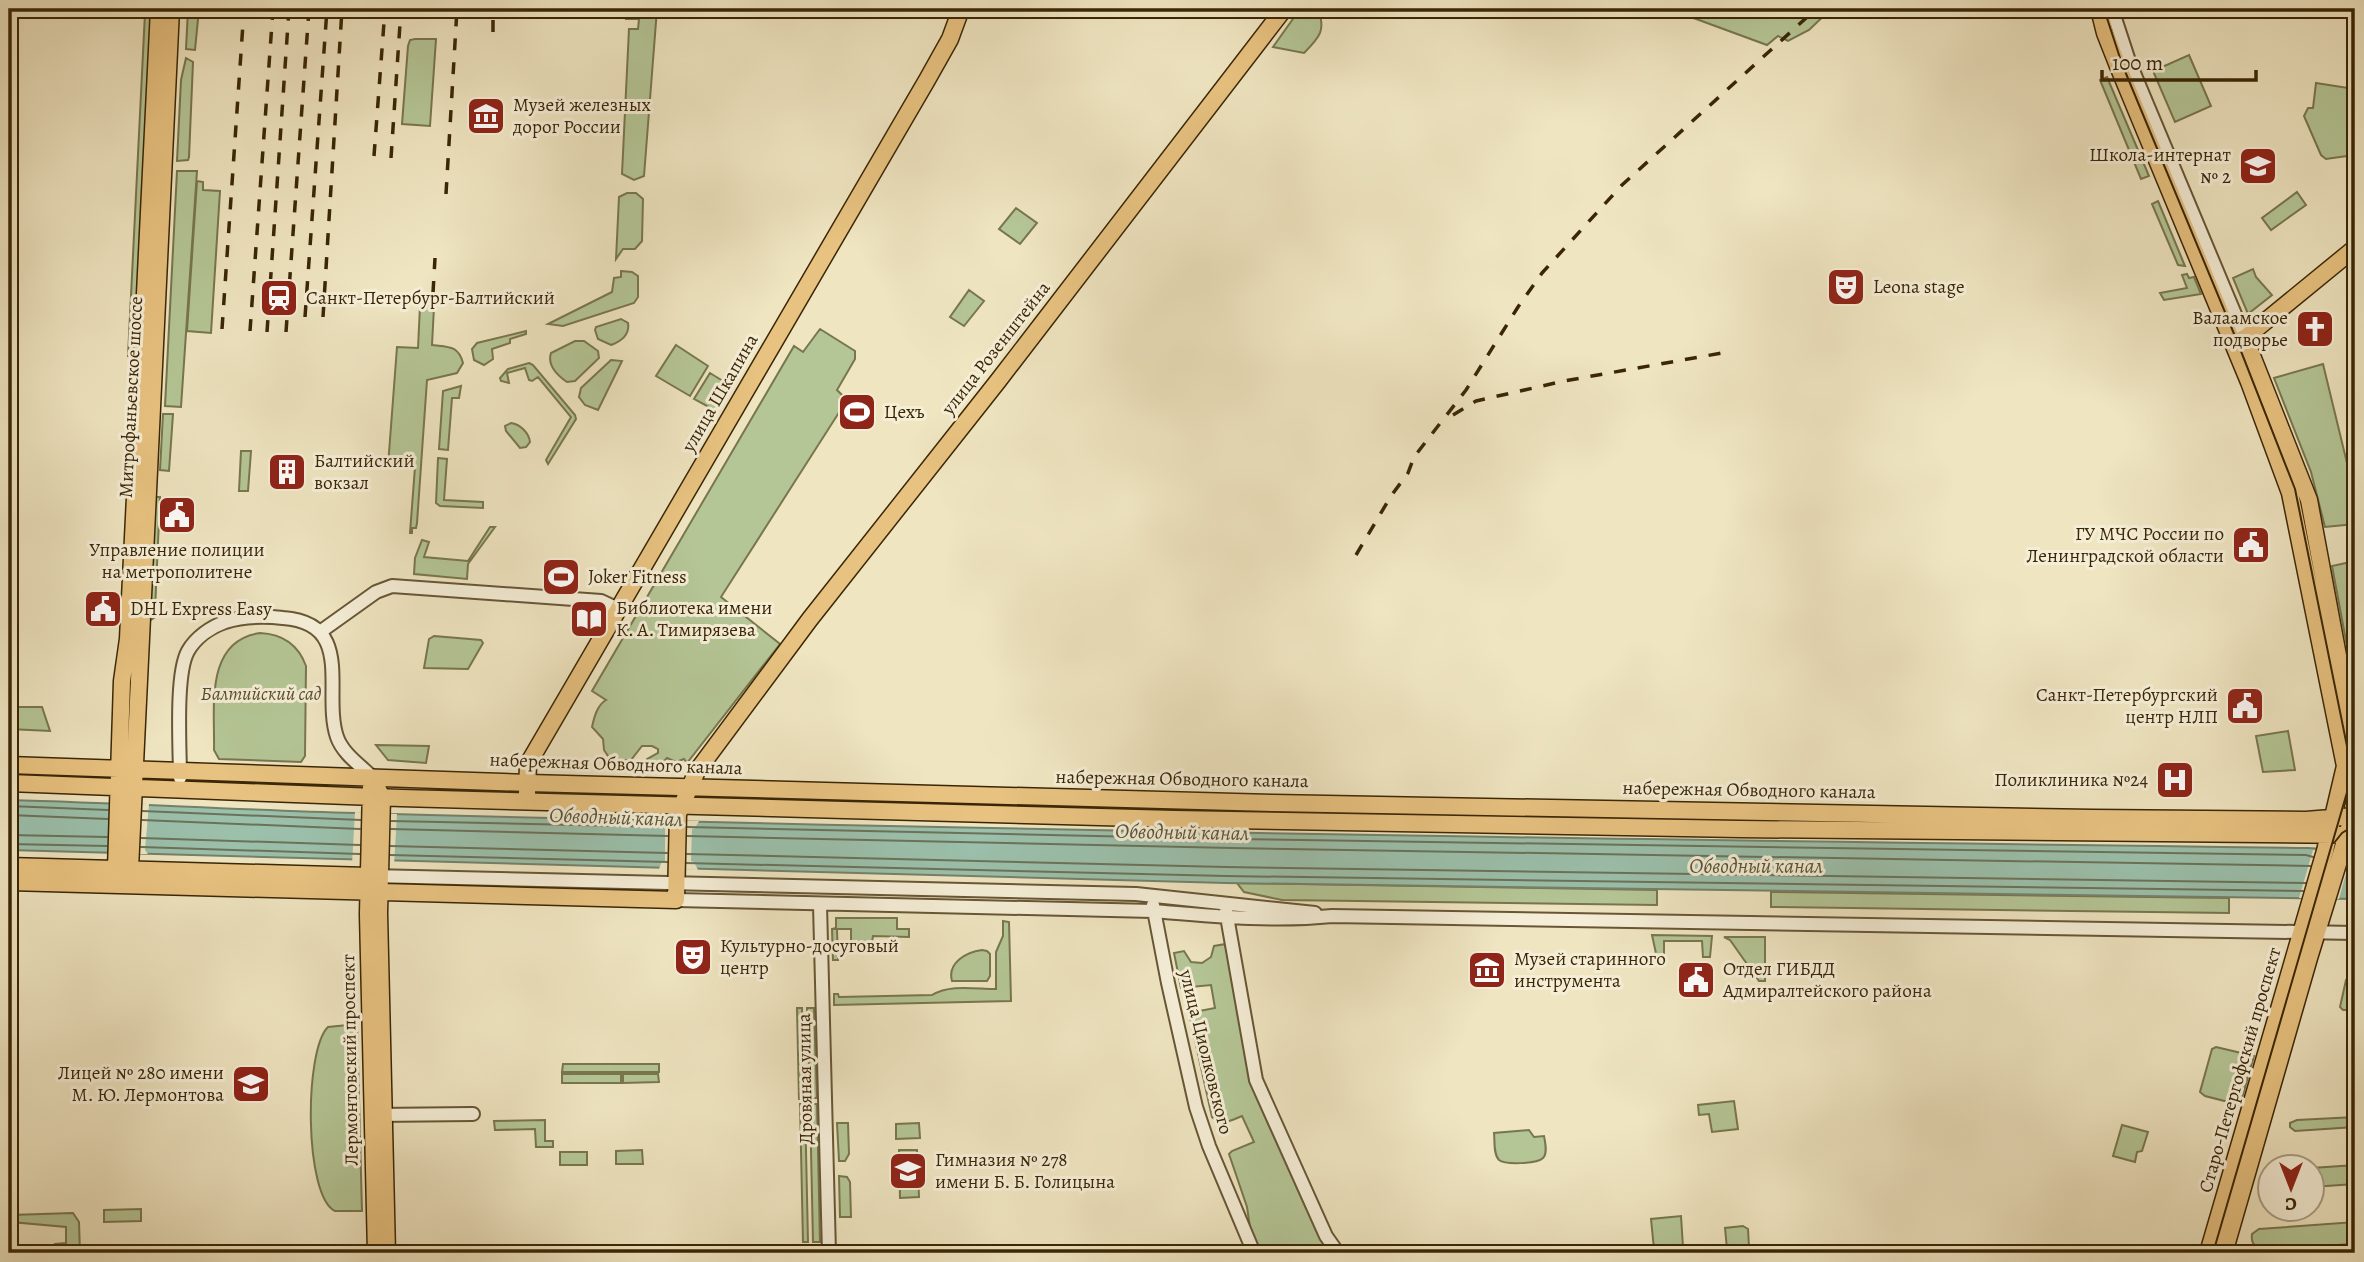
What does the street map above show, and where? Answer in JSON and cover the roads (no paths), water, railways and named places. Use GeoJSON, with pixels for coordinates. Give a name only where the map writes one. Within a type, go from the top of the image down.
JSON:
{"type":"FeatureCollection","features":[{"type":"Feature","properties":{"kind":"main road","name":"Митрофаньевское шоссе"},"geometry":{"type":"LineString","coordinates":[[127,768],[122,681],[129,626],[159,9]]}},
{"type":"Feature","properties":{"kind":"main road","name":"Митрофаньевское шоссе"},"geometry":{"type":"LineString","coordinates":[[123,866],[171,9]]}},
{"type":"Feature","properties":{"kind":"main road","name":"улица Шкапина"},"geometry":{"type":"LineString","coordinates":[[527,801],[528,764],[927,80],[950,39],[961,9]]}},
{"type":"Feature","properties":{"kind":"main road","name":"улица Розенштейна"},"geometry":{"type":"LineString","coordinates":[[679,813],[698,771],[810,619],[998,381],[1283,9]]}},
{"type":"Feature","properties":{"kind":"main road"},"geometry":{"type":"LineString","coordinates":[[2099,9],[2118,66],[2308,499],[2355,747]]}},
{"type":"Feature","properties":{"kind":"main road"},"geometry":{"type":"LineString","coordinates":[[2239,341],[2355,248]]}},
{"type":"Feature","properties":{"kind":"main road"},"geometry":{"type":"LineString","coordinates":[[2239,341],[2293,502],[2345,766],[2334,818],[2332,846]]}},
{"type":"Feature","properties":{"kind":"main road","name":"набережная Обводного канала"},"geometry":{"type":"LineString","coordinates":[[9,765],[528,783],[1551,808],[2306,820],[2355,813]]}},
{"type":"Feature","properties":{"kind":"main road"},"geometry":{"type":"LineString","coordinates":[[372,777],[376,805]]}},
{"type":"Feature","properties":{"kind":"main road","name":"набережная Обводного канала"},"geometry":{"type":"LineString","coordinates":[[9,783],[180,789],[376,805],[527,801],[679,813],[1174,819],[2332,846],[2351,835]]}},
{"type":"Feature","properties":{"kind":"main road","name":"Лермонтовский проспект"},"geometry":{"type":"LineString","coordinates":[[376,805],[376,1253]]}},
{"type":"Feature","properties":{"kind":"main road"},"geometry":{"type":"LineString","coordinates":[[9,866],[123,866],[374,878],[677,885],[679,813]]}},
{"type":"Feature","properties":{"kind":"main road"},"geometry":{"type":"LineString","coordinates":[[2351,835],[2355,813]]}},
{"type":"Feature","properties":{"kind":"main road","name":"Старо-Петергофский проспект"},"geometry":{"type":"LineString","coordinates":[[2224,1253],[2332,846]]}},
{"type":"Feature","properties":{"kind":"main road"},"geometry":{"type":"LineString","coordinates":[[9,882],[123,866]]}},
{"type":"Feature","properties":{"kind":"main road","name":"Старо-Петергофский проспект"},"geometry":{"type":"LineString","coordinates":[[2208,1253],[2310,931]]}},
{"type":"Feature","properties":{"kind":"main road","name":"Лермонтовский проспект"},"geometry":{"type":"LineString","coordinates":[[378,1115],[387,1253]]}},
{"type":"Feature","properties":{"kind":"street"},"geometry":{"type":"LineString","coordinates":[[2112,9],[2129,61],[2239,341]]}},
{"type":"Feature","properties":{"kind":"street"},"geometry":{"type":"LineString","coordinates":[[320,632],[383,588],[406,585],[601,601],[618,609]]}},
{"type":"Feature","properties":{"kind":"street"},"geometry":{"type":"LineString","coordinates":[[180,789],[183,674],[187,652],[207,631],[225,622],[245,617],[297,619],[320,632],[328,645],[333,664],[336,734],[345,751],[372,777]]}},
{"type":"Feature","properties":{"kind":"street"},"geometry":{"type":"LineString","coordinates":[[677,885],[1152,895],[1332,916],[2355,933]]}},
{"type":"Feature","properties":{"kind":"street"},"geometry":{"type":"LineString","coordinates":[[677,885],[820,905],[1153,911],[1300,919],[1332,916]]}},
{"type":"Feature","properties":{"kind":"street","name":"улица Циолковского"},"geometry":{"type":"LineString","coordinates":[[1152,895],[1153,911],[1196,1107],[1209,1146],[1254,1253]]}},
{"type":"Feature","properties":{"kind":"street"},"geometry":{"type":"LineString","coordinates":[[1226,903],[1226,917],[1256,1080],[1326,1236],[1338,1253]]}},
{"type":"Feature","properties":{"kind":"street","name":"Дровяная улица"},"geometry":{"type":"LineString","coordinates":[[820,905],[829,1253]]}},
{"type":"Feature","properties":{"kind":"street"},"geometry":{"type":"LineString","coordinates":[[378,1115],[473,1114]]}},
{"type":"Feature","properties":{"kind":"water","name":"Обводный канал"},"geometry":{"type":"Polygon","coordinates":[[[9,800],[355,813],[843,825],[2308,848],[2355,851],[2355,899],[1226,883],[9,850],[9,800]]]}},
{"type":"Feature","properties":{"kind":"tram line"},"geometry":{"type":"LineString","coordinates":[[2104,9],[2122,64],[2295,489],[2351,766],[2350,782],[2213,1253]]}},
{"type":"Feature","properties":{"kind":"tram line"},"geometry":{"type":"LineString","coordinates":[[2334,843],[2342,833],[2355,825]]}},
{"type":"Feature","properties":{"kind":"railway"},"geometry":{"type":"LineString","coordinates":[[222,329],[244,9]]}},
{"type":"Feature","properties":{"kind":"railway"},"geometry":{"type":"LineString","coordinates":[[250,331],[273,9]]}},
{"type":"Feature","properties":{"kind":"railway"},"geometry":{"type":"LineString","coordinates":[[267,332],[289,9]]}},
{"type":"Feature","properties":{"kind":"railway"},"geometry":{"type":"LineString","coordinates":[[286,332],[309,9]]}},
{"type":"Feature","properties":{"kind":"railway"},"geometry":{"type":"LineString","coordinates":[[305,317],[327,9]]}},
{"type":"Feature","properties":{"kind":"railway"},"geometry":{"type":"LineString","coordinates":[[323,317],[342,9]]}},
{"type":"Feature","properties":{"kind":"railway"},"geometry":{"type":"LineString","coordinates":[[374,156],[385,9]]}},
{"type":"Feature","properties":{"kind":"railway"},"geometry":{"type":"LineString","coordinates":[[391,158],[401,9]]}},
{"type":"Feature","properties":{"kind":"railway"},"geometry":{"type":"LineString","coordinates":[[446,194],[457,9]]}},
{"type":"Feature","properties":{"kind":"railway"},"geometry":{"type":"LineString","coordinates":[[1356,555],[1408,473],[1414,457],[1466,390],[1542,273],[1622,185],[1816,9]]}},
{"type":"Feature","properties":{"kind":"railway"},"geometry":{"type":"LineString","coordinates":[[493,20],[493,34]]}},
{"type":"Feature","properties":{"kind":"railway"},"geometry":{"type":"LineString","coordinates":[[433,293],[435,258]]}},
{"type":"Feature","properties":{"kind":"railway"},"geometry":{"type":"LineString","coordinates":[[1453,415],[1476,401],[1564,381],[1722,353]]}},
{"type":"Feature","properties":{"kind":"place","name":"Музей железных дорог России"},"geometry":{"type":"Point","coordinates":[486,116]}},
{"type":"Feature","properties":{"kind":"place","name":"Школа-интернат № 2"},"geometry":{"type":"Point","coordinates":[2258,166]}},
{"type":"Feature","properties":{"kind":"place","name":"Leona stage"},"geometry":{"type":"Point","coordinates":[1846,287]}},
{"type":"Feature","properties":{"kind":"place","name":"Санкт-Петербург-Балтийский"},"geometry":{"type":"Point","coordinates":[279,298]}},
{"type":"Feature","properties":{"kind":"place","name":"Валаамское подворье"},"geometry":{"type":"Point","coordinates":[2315,329]}},
{"type":"Feature","properties":{"kind":"place","name":"Цехъ"},"geometry":{"type":"Point","coordinates":[857,412]}},
{"type":"Feature","properties":{"kind":"place","name":"Балтийский вокзал"},"geometry":{"type":"Point","coordinates":[287,472]}},
{"type":"Feature","properties":{"kind":"place","name":"Управление полиции на метрополитене"},"geometry":{"type":"Point","coordinates":[177,515]}},
{"type":"Feature","properties":{"kind":"place","name":"ГУ МЧС России по Ленинградской области"},"geometry":{"type":"Point","coordinates":[2251,545]}},
{"type":"Feature","properties":{"kind":"place","name":"Joker Fitness"},"geometry":{"type":"Point","coordinates":[561,577]}},
{"type":"Feature","properties":{"kind":"place","name":"DHL Express Easy"},"geometry":{"type":"Point","coordinates":[103,609]}},
{"type":"Feature","properties":{"kind":"place","name":"Библиотека имени К. А. Тимирязева"},"geometry":{"type":"Point","coordinates":[589,619]}},
{"type":"Feature","properties":{"kind":"place","name":"Санкт-Петербургский центр НЛП"},"geometry":{"type":"Point","coordinates":[2245,706]}},
{"type":"Feature","properties":{"kind":"place","name":"Поликлиника №24"},"geometry":{"type":"Point","coordinates":[2175,780]}},
{"type":"Feature","properties":{"kind":"place","name":"Культурно-досуговый центр"},"geometry":{"type":"Point","coordinates":[693,957]}},
{"type":"Feature","properties":{"kind":"place","name":"Музей старинного инструмента"},"geometry":{"type":"Point","coordinates":[1487,970]}},
{"type":"Feature","properties":{"kind":"place","name":"Отдел ГИБДД Адмиралтейского района"},"geometry":{"type":"Point","coordinates":[1696,980]}},
{"type":"Feature","properties":{"kind":"place","name":"Лицей № 280 имени М. Ю. Лермонтова"},"geometry":{"type":"Point","coordinates":[251,1084]}},
{"type":"Feature","properties":{"kind":"place","name":"Гимназия № 278 имени Б. Б. Голицына"},"geometry":{"type":"Point","coordinates":[908,1171]}},
{"type":"Feature","properties":{"kind":"park label","name":"Балтийский сад"},"geometry":{"type":"Point","coordinates":[261,694]}}]}
